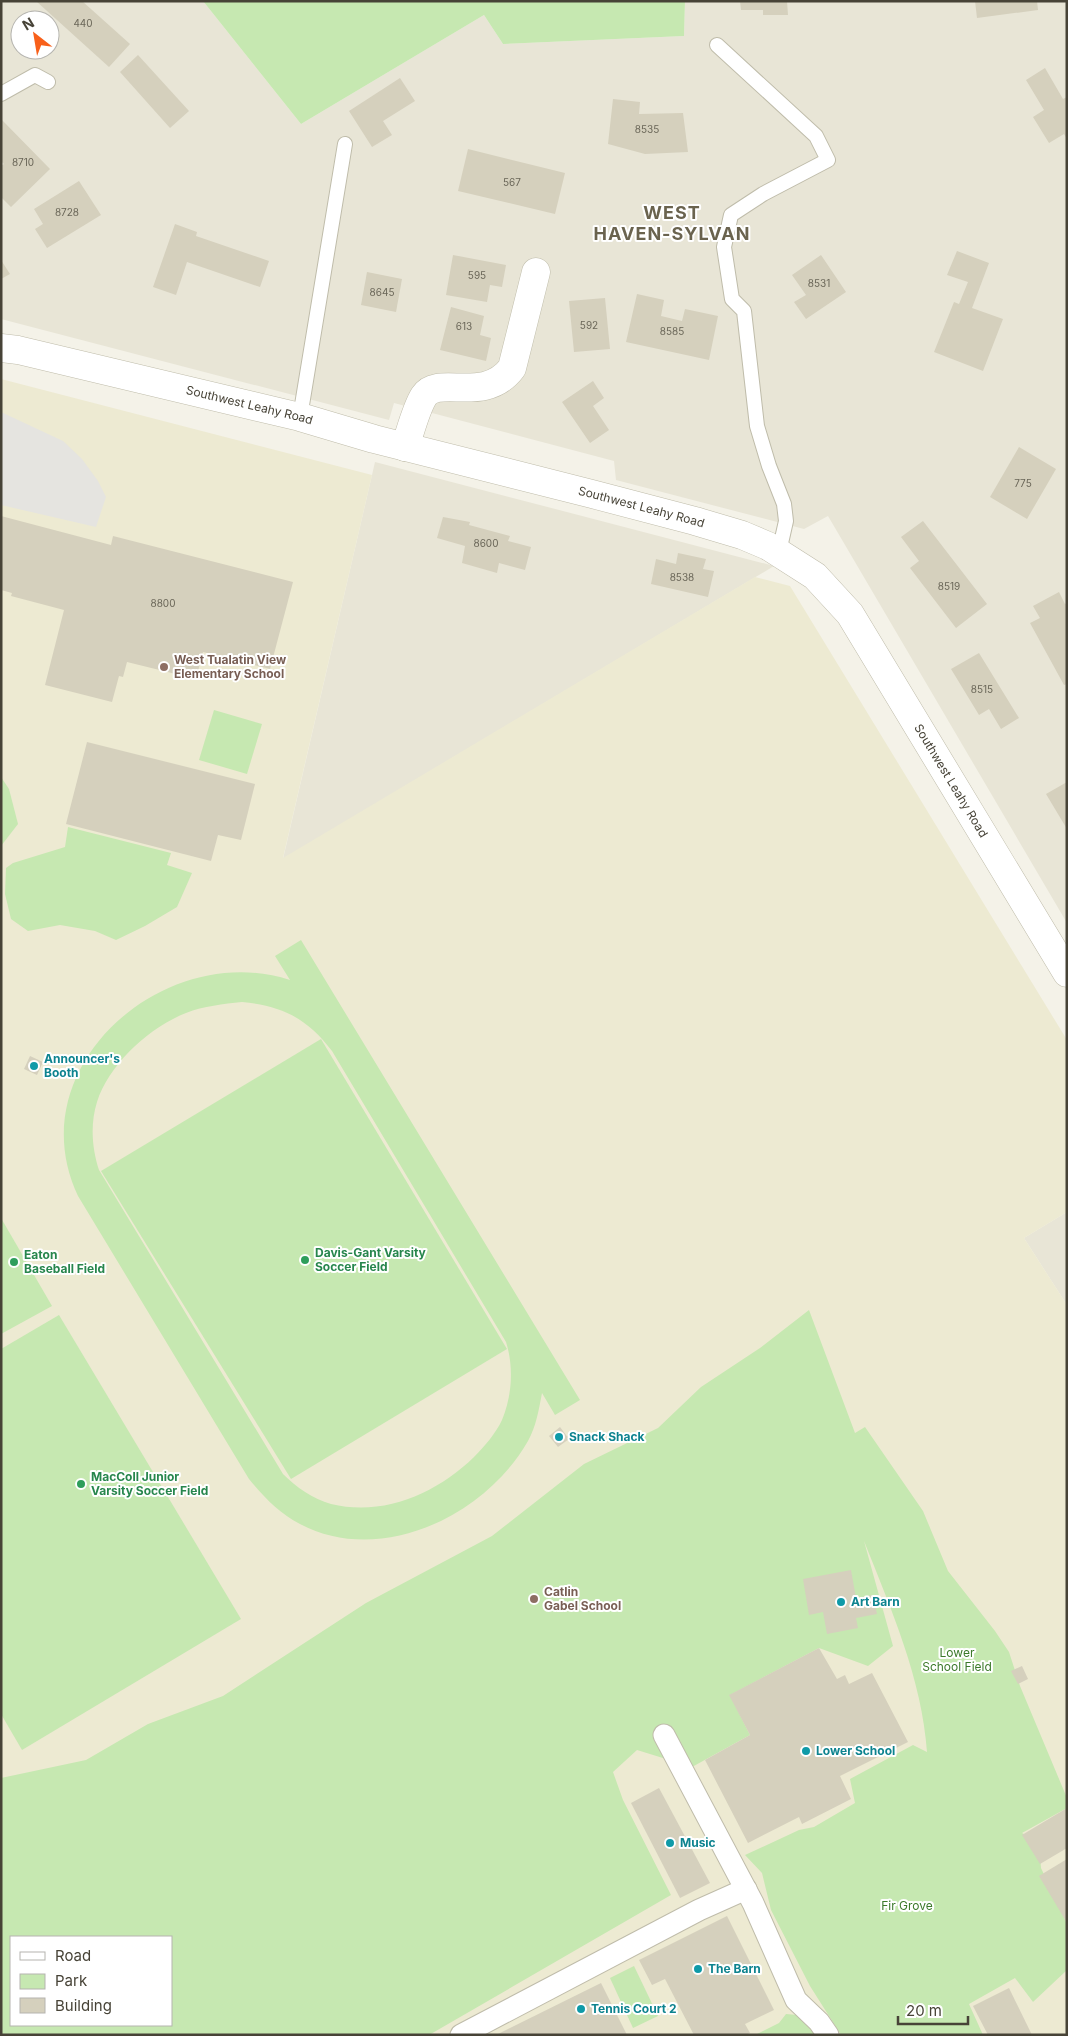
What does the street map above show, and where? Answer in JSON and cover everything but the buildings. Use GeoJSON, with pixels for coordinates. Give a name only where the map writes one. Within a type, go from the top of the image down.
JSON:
{"type":"FeatureCollection","features":[{"type":"Feature","properties":{"kind":"street"},"geometry":{"type":"LineString","coordinates":[[405,447],[424,395],[434,388],[452,386],[467,389],[489,385],[505,377],[512,368],[536,272]]}},
{"type":"Feature","properties":{"kind":"street","name":"Southwest Leahy Road"},"geometry":{"type":"LineString","coordinates":[[1,348],[18,350],[300,417],[405,447],[695,520],[742,535],[779,552],[815,576],[850,614],[1067,973]]}},
{"type":"Feature","properties":{"kind":"street"},"geometry":{"type":"LineString","coordinates":[[664,1734],[746,1889],[796,2000],[819,2022],[828,2035]]}},
{"type":"Feature","properties":{"kind":"street"},"geometry":{"type":"LineString","coordinates":[[463,2034],[699,1910],[746,1889]]}},
{"type":"Feature","properties":{"kind":"lane"},"geometry":{"type":"LineString","coordinates":[[717,45],[816,136],[828,160],[763,194],[731,215],[724,247],[732,299],[744,311],[757,426],[768,466],[784,504],[786,521],[779,552]]}},
{"type":"Feature","properties":{"kind":"lane"},"geometry":{"type":"LineString","coordinates":[[1,94],[35,75],[48,82]]}},
{"type":"Feature","properties":{"kind":"lane"},"geometry":{"type":"LineString","coordinates":[[300,417],[345,144]]}},
{"type":"Feature","properties":{"kind":"shaded area"},"geometry":{"type":"Polygon","coordinates":[[[1,1],[203,1],[301,124],[484,15],[503,44],[684,36],[685,1],[1067,1],[1067,923],[828,516],[804,529],[616,480],[614,461],[394,403],[389,420],[1,319],[1,1]]]}},
{"type":"Feature","properties":{"kind":"shaded area","name":"Catlin Gabel School"},"geometry":{"type":"Polygon","coordinates":[[[1,379],[372,475],[283,858],[755,577],[790,586],[1067,1040],[1067,1212],[1024,1238],[1067,1305],[1067,2035],[90,2035],[172,2026],[172,1936],[1,1893],[1,379]]]}},
{"type":"Feature","properties":{"kind":"shaded area"},"geometry":{"type":"Polygon","coordinates":[[[1,412],[63,441],[82,459],[98,481],[106,497],[96,527],[1,505],[1,412]]]}},
{"type":"Feature","properties":{"kind":"shaded area"},"geometry":{"type":"Polygon","coordinates":[[[375,462],[774,566],[283,859],[375,462]]]}},
{"type":"Feature","properties":{"kind":"shaded area"},"geometry":{"type":"Polygon","coordinates":[[[1067,1212],[1067,1305],[1024,1238],[1067,1212]]]}},
{"type":"Feature","properties":{"kind":"green space"},"geometry":{"type":"Polygon","coordinates":[[[203,1],[685,1],[684,36],[503,44],[484,15],[301,124],[203,1]]]}},
{"type":"Feature","properties":{"kind":"green space"},"geometry":{"type":"Polygon","coordinates":[[[214,710],[262,724],[247,774],[199,760],[214,710]]]}},
{"type":"Feature","properties":{"kind":"green space"},"geometry":{"type":"Polygon","coordinates":[[[1,777],[9,789],[18,824],[1,846],[1,777]]]}},
{"type":"Feature","properties":{"kind":"green space"},"geometry":{"type":"Polygon","coordinates":[[[68,827],[171,853],[167,865],[192,873],[177,907],[116,940],[95,931],[60,925],[28,931],[11,919],[5,894],[6,868],[13,863],[65,847],[68,827]]]}},
{"type":"Feature","properties":{"kind":"green space"},"geometry":{"type":"Polygon","coordinates":[[[301,940],[580,1400],[555,1415],[542,1393],[531,1436],[509,1468],[486,1491],[459,1511],[429,1526],[397,1536],[364,1540],[331,1536],[292,1520],[272,1504],[255,1486],[78,1196],[64,1148],[68,1102],[85,1060],[114,1024],[152,996],[196,978],[242,972],[290,980],[275,956],[301,940]],[[242,1002],[207,1007],[186,1013],[159,1027],[132,1048],[111,1074],[97,1102],[93,1119],[93,1145],[99,1170],[283,1474],[305,1492],[331,1504],[370,1507],[409,1499],[426,1491],[459,1470],[474,1457],[493,1435],[502,1420],[510,1391],[511,1371],[506,1342],[332,1051],[303,1022],[281,1011],[242,1002]]]}},
{"type":"Feature","properties":{"kind":"green space","name":"Davis-Gant Varsity Soccer Field"},"geometry":{"type":"Polygon","coordinates":[[[321,1039],[507,1349],[291,1479],[101,1171],[321,1039]]]}},
{"type":"Feature","properties":{"kind":"green space","name":"Eaton Baseball Field"},"geometry":{"type":"Polygon","coordinates":[[[1,1218],[52,1306],[1,1334],[1,1218]]]}},
{"type":"Feature","properties":{"kind":"green space"},"geometry":{"type":"Polygon","coordinates":[[[809,1310],[855,1433],[865,1427],[923,1511],[948,1571],[1009,1652],[1020,1686],[1067,1798],[1067,1808],[1022,1833],[1039,1842],[1041,1868],[1067,1924],[1067,1970],[1033,2002],[1015,1978],[969,2004],[983,2035],[841,2035],[810,1986],[771,1910],[762,1873],[745,1855],[799,1830],[814,1827],[855,1803],[850,1779],[913,1745],[927,1752],[919,1698],[912,1671],[904,1645],[864,1541],[893,1646],[868,1666],[819,1648],[730,1695],[750,1735],[692,1767],[637,1750],[613,1772],[623,1800],[671,1895],[429,2035],[1,2035],[1,1778],[86,1760],[148,1724],[223,1696],[366,1603],[492,1536],[584,1464],[658,1428],[701,1387],[760,1348],[809,1310]]]}},
{"type":"Feature","properties":{"kind":"green space","name":"MacColl Junior Varsity Soccer Field"},"geometry":{"type":"Polygon","coordinates":[[[59,1315],[241,1619],[22,1750],[1,1714],[1,1349],[59,1315]]]}},
{"type":"Feature","properties":{"kind":"green space"},"geometry":{"type":"Polygon","coordinates":[[[634,1966],[658,2016],[633,2028],[610,1978],[634,1966]]]}},
{"type":"Feature","properties":{"kind":"green space"},"geometry":{"type":"Polygon","coordinates":[[[786,2014],[797,2015],[817,2035],[755,2035],[779,2023],[786,2014]]]}},
{"type":"Feature","properties":{"kind":"place","name":"West Tualatin View Elementary School"},"geometry":{"type":"Point","coordinates":[164,667]}},
{"type":"Feature","properties":{"kind":"place","name":"Announcer's Booth"},"geometry":{"type":"Point","coordinates":[34,1066]}},
{"type":"Feature","properties":{"kind":"place","name":"Davis-Gant Varsity Soccer Field"},"geometry":{"type":"Point","coordinates":[305,1260]}},
{"type":"Feature","properties":{"kind":"place","name":"Eaton Baseball Field"},"geometry":{"type":"Point","coordinates":[14,1262]}},
{"type":"Feature","properties":{"kind":"place","name":"Snack Shack"},"geometry":{"type":"Point","coordinates":[559,1437]}},
{"type":"Feature","properties":{"kind":"place","name":"MacColl Junior Varsity Soccer Field"},"geometry":{"type":"Point","coordinates":[81,1484]}},
{"type":"Feature","properties":{"kind":"place","name":"Catlin Gabel School"},"geometry":{"type":"Point","coordinates":[534,1599]}},
{"type":"Feature","properties":{"kind":"place","name":"Art Barn"},"geometry":{"type":"Point","coordinates":[841,1602]}},
{"type":"Feature","properties":{"kind":"place","name":"Lower School"},"geometry":{"type":"Point","coordinates":[806,1751]}},
{"type":"Feature","properties":{"kind":"place","name":"Music"},"geometry":{"type":"Point","coordinates":[670,1843]}},
{"type":"Feature","properties":{"kind":"place","name":"The Barn"},"geometry":{"type":"Point","coordinates":[698,1969]}},
{"type":"Feature","properties":{"kind":"place","name":"Tennis Court 2"},"geometry":{"type":"Point","coordinates":[581,2009]}},
{"type":"Feature","properties":{"kind":"district","name":"WEST HAVEN-SYLVAN"},"geometry":{"type":"Point","coordinates":[672,223]}},
{"type":"Feature","properties":{"kind":"park label","name":"Lower School Field"},"geometry":{"type":"Point","coordinates":[957,1660]}},
{"type":"Feature","properties":{"kind":"park label","name":"Fir Grove"},"geometry":{"type":"Point","coordinates":[907,1906]}}]}
